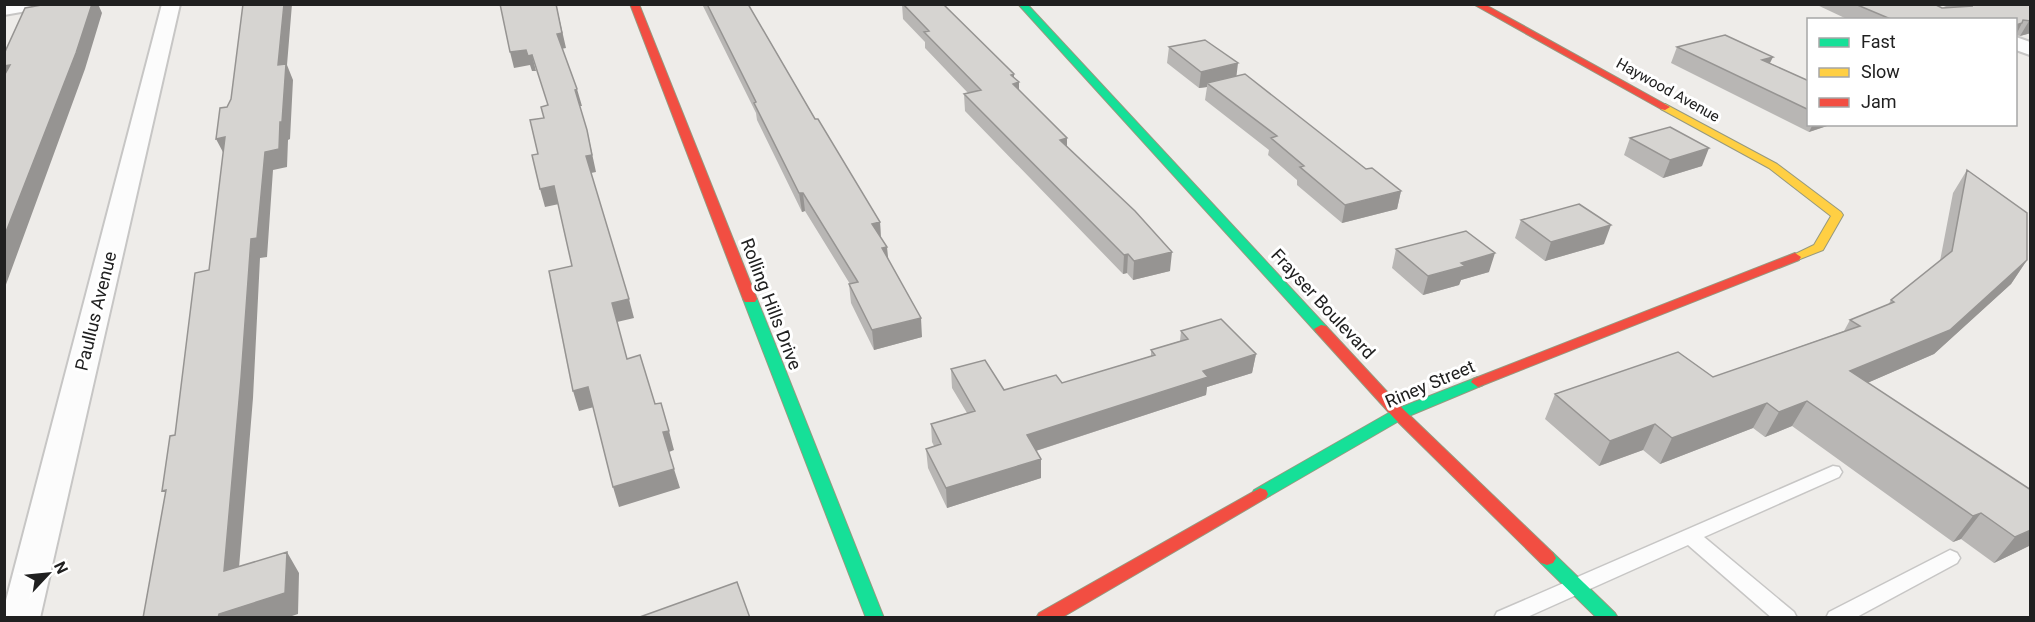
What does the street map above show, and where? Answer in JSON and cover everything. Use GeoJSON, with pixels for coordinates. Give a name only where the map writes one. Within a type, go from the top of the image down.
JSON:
{"type":"FeatureCollection","features":[{"type":"Feature","properties":{"kind":"street"},"geometry":{"type":"LineString","coordinates":[[4,9],[37,4]]}},
{"type":"Feature","properties":{"kind":"street","name":"Paullus Avenue"},"geometry":{"type":"LineString","coordinates":[[21,618],[171,4]]}},
{"type":"Feature","properties":{"kind":"street","name":"Rolling Hills Drive"},"geometry":{"type":"LineString","coordinates":[[634,4],[875,618]]}},
{"type":"Feature","properties":{"kind":"street","name":"Frayser Boulevard"},"geometry":{"type":"LineString","coordinates":[[1022,4],[1399,414],[1609,618]]}},
{"type":"Feature","properties":{"kind":"street","name":"Haywood Avenue"},"geometry":{"type":"LineString","coordinates":[[1476,4],[1773,166],[1837,215]]}},
{"type":"Feature","properties":{"kind":"street"},"geometry":{"type":"LineString","coordinates":[[2017,43],[2031,49]]}},
{"type":"Feature","properties":{"kind":"street","name":"Riney Street"},"geometry":{"type":"LineString","coordinates":[[1045,618],[1399,414],[1818,247],[1837,215]]}},
{"type":"Feature","properties":{"kind":"lane"},"geometry":{"type":"LineString","coordinates":[[1504,618],[1833,472]]}},
{"type":"Feature","properties":{"kind":"lane"},"geometry":{"type":"LineString","coordinates":[[1689,535],[1787,618]]}},
{"type":"Feature","properties":{"kind":"lane"},"geometry":{"type":"LineString","coordinates":[[1836,618],[1950,558]]}},
{"type":"Feature","properties":{"kind":"building"},"geometry":{"type":"Polygon","coordinates":[[[47,4],[92,4],[76,53],[4,237],[4,76],[10,65],[4,66],[4,54],[25,8],[47,4]]]}},
{"type":"Feature","properties":{"kind":"building"},"geometry":{"type":"Polygon","coordinates":[[[243,4],[284,4],[278,65],[286,64],[279,149],[265,152],[257,238],[251,239],[224,571],[287,552],[285,593],[219,614],[218,618],[143,618],[166,490],[162,491],[170,436],[175,435],[195,273],[209,270],[225,137],[216,139],[220,108],[227,107],[231,99],[243,4]]]}},
{"type":"Feature","properties":{"kind":"building"},"geometry":{"type":"Polygon","coordinates":[[[500,4],[556,4],[562,33],[557,34],[577,89],[575,90],[592,155],[586,156],[629,299],[612,303],[627,359],[640,355],[655,404],[661,403],[669,431],[663,432],[674,469],[613,487],[588,387],[573,391],[549,271],[572,266],[554,186],[540,189],[532,155],[538,154],[530,120],[544,118],[541,107],[548,105],[532,55],[528,56],[526,50],[510,52],[500,4]]]}},
{"type":"Feature","properties":{"kind":"building"},"geometry":{"type":"Polygon","coordinates":[[[707,4],[748,4],[815,119],[818,119],[880,222],[872,224],[887,247],[882,248],[921,318],[872,330],[849,284],[858,282],[803,193],[799,193],[707,4]]]}},
{"type":"Feature","properties":{"kind":"building"},"geometry":{"type":"Polygon","coordinates":[[[903,4],[943,4],[1014,74],[1011,75],[1019,82],[1013,84],[1067,138],[1060,140],[1135,211],[1172,252],[1134,261],[1128,254],[1124,255],[964,94],[981,90],[924,32],[929,31],[903,4]]]}},
{"type":"Feature","properties":{"kind":"building"},"geometry":{"type":"Polygon","coordinates":[[[1855,4],[1934,4],[1942,8],[1972,6],[1971,4],[2031,4],[2031,21],[2023,20],[2017,25],[2017,18],[1888,18],[1855,4]]]}},
{"type":"Feature","properties":{"kind":"building"},"geometry":{"type":"Polygon","coordinates":[[[1725,35],[1773,57],[1762,60],[1807,80],[1807,109],[1677,47],[1725,35]]]}},
{"type":"Feature","properties":{"kind":"building"},"geometry":{"type":"Polygon","coordinates":[[[1205,40],[1238,63],[1201,72],[1169,47],[1205,40]]]}},
{"type":"Feature","properties":{"kind":"building"},"geometry":{"type":"Polygon","coordinates":[[[1245,74],[1366,169],[1372,168],[1401,191],[1345,205],[1300,167],[1304,166],[1271,138],[1277,136],[1207,83],[1245,74]]]}},
{"type":"Feature","properties":{"kind":"building"},"geometry":{"type":"Polygon","coordinates":[[[1670,127],[1709,148],[1670,160],[1630,138],[1670,127]]]}},
{"type":"Feature","properties":{"kind":"building"},"geometry":{"type":"Polygon","coordinates":[[[1967,170],[2027,213],[2027,260],[1950,330],[1850,371],[2031,490],[2031,530],[2015,537],[1981,513],[1973,516],[1807,401],[1779,412],[1767,403],[1672,438],[1655,424],[1610,441],[1555,394],[1678,352],[1713,377],[1860,326],[1850,320],[1894,302],[1891,300],[1952,251],[1967,170]]]}},
{"type":"Feature","properties":{"kind":"building"},"geometry":{"type":"Polygon","coordinates":[[[1579,204],[1611,225],[1551,242],[1521,220],[1579,204]]]}},
{"type":"Feature","properties":{"kind":"building"},"geometry":{"type":"Polygon","coordinates":[[[1466,231],[1495,253],[1461,263],[1465,266],[1428,276],[1396,249],[1466,231]]]}},
{"type":"Feature","properties":{"kind":"building"},"geometry":{"type":"Polygon","coordinates":[[[1221,319],[1256,354],[1203,371],[1208,377],[1027,435],[1041,459],[946,488],[926,449],[941,444],[931,424],[975,411],[951,369],[985,360],[1004,390],[1056,375],[1062,383],[1155,355],[1151,350],[1188,339],[1181,331],[1221,319]]]}},
{"type":"Feature","properties":{"kind":"building"},"geometry":{"type":"Polygon","coordinates":[[[737,582],[750,618],[637,618],[737,582]]]}},
{"type":"Feature","properties":{"kind":"traffic: fast"},"geometry":{"type":"LineString","coordinates":[[1022,4],[1321,329]]}},
{"type":"Feature","properties":{"kind":"traffic: fast"},"geometry":{"type":"LineString","coordinates":[[750,299],[875,618]]}},
{"type":"Feature","properties":{"kind":"traffic: fast"},"geometry":{"type":"LineString","coordinates":[[1260,494],[1399,414],[1478,382]]}},
{"type":"Feature","properties":{"kind":"traffic: fast"},"geometry":{"type":"LineString","coordinates":[[1547,558],[1609,618]]}},
{"type":"Feature","properties":{"kind":"traffic: slow"},"geometry":{"type":"LineString","coordinates":[[1665,107],[1773,166],[1837,215],[1819,247],[1795,257]]}},
{"type":"Feature","properties":{"kind":"traffic: jam"},"geometry":{"type":"LineString","coordinates":[[634,4],[750,299]]}},
{"type":"Feature","properties":{"kind":"traffic: jam"},"geometry":{"type":"LineString","coordinates":[[1477,4],[1665,107]]}},
{"type":"Feature","properties":{"kind":"traffic: jam"},"geometry":{"type":"LineString","coordinates":[[1478,382],[1795,257]]}},
{"type":"Feature","properties":{"kind":"traffic: jam"},"geometry":{"type":"LineString","coordinates":[[1321,329],[1399,414],[1547,558]]}},
{"type":"Feature","properties":{"kind":"traffic: jam"},"geometry":{"type":"LineString","coordinates":[[1045,618],[1260,494]]}}]}
